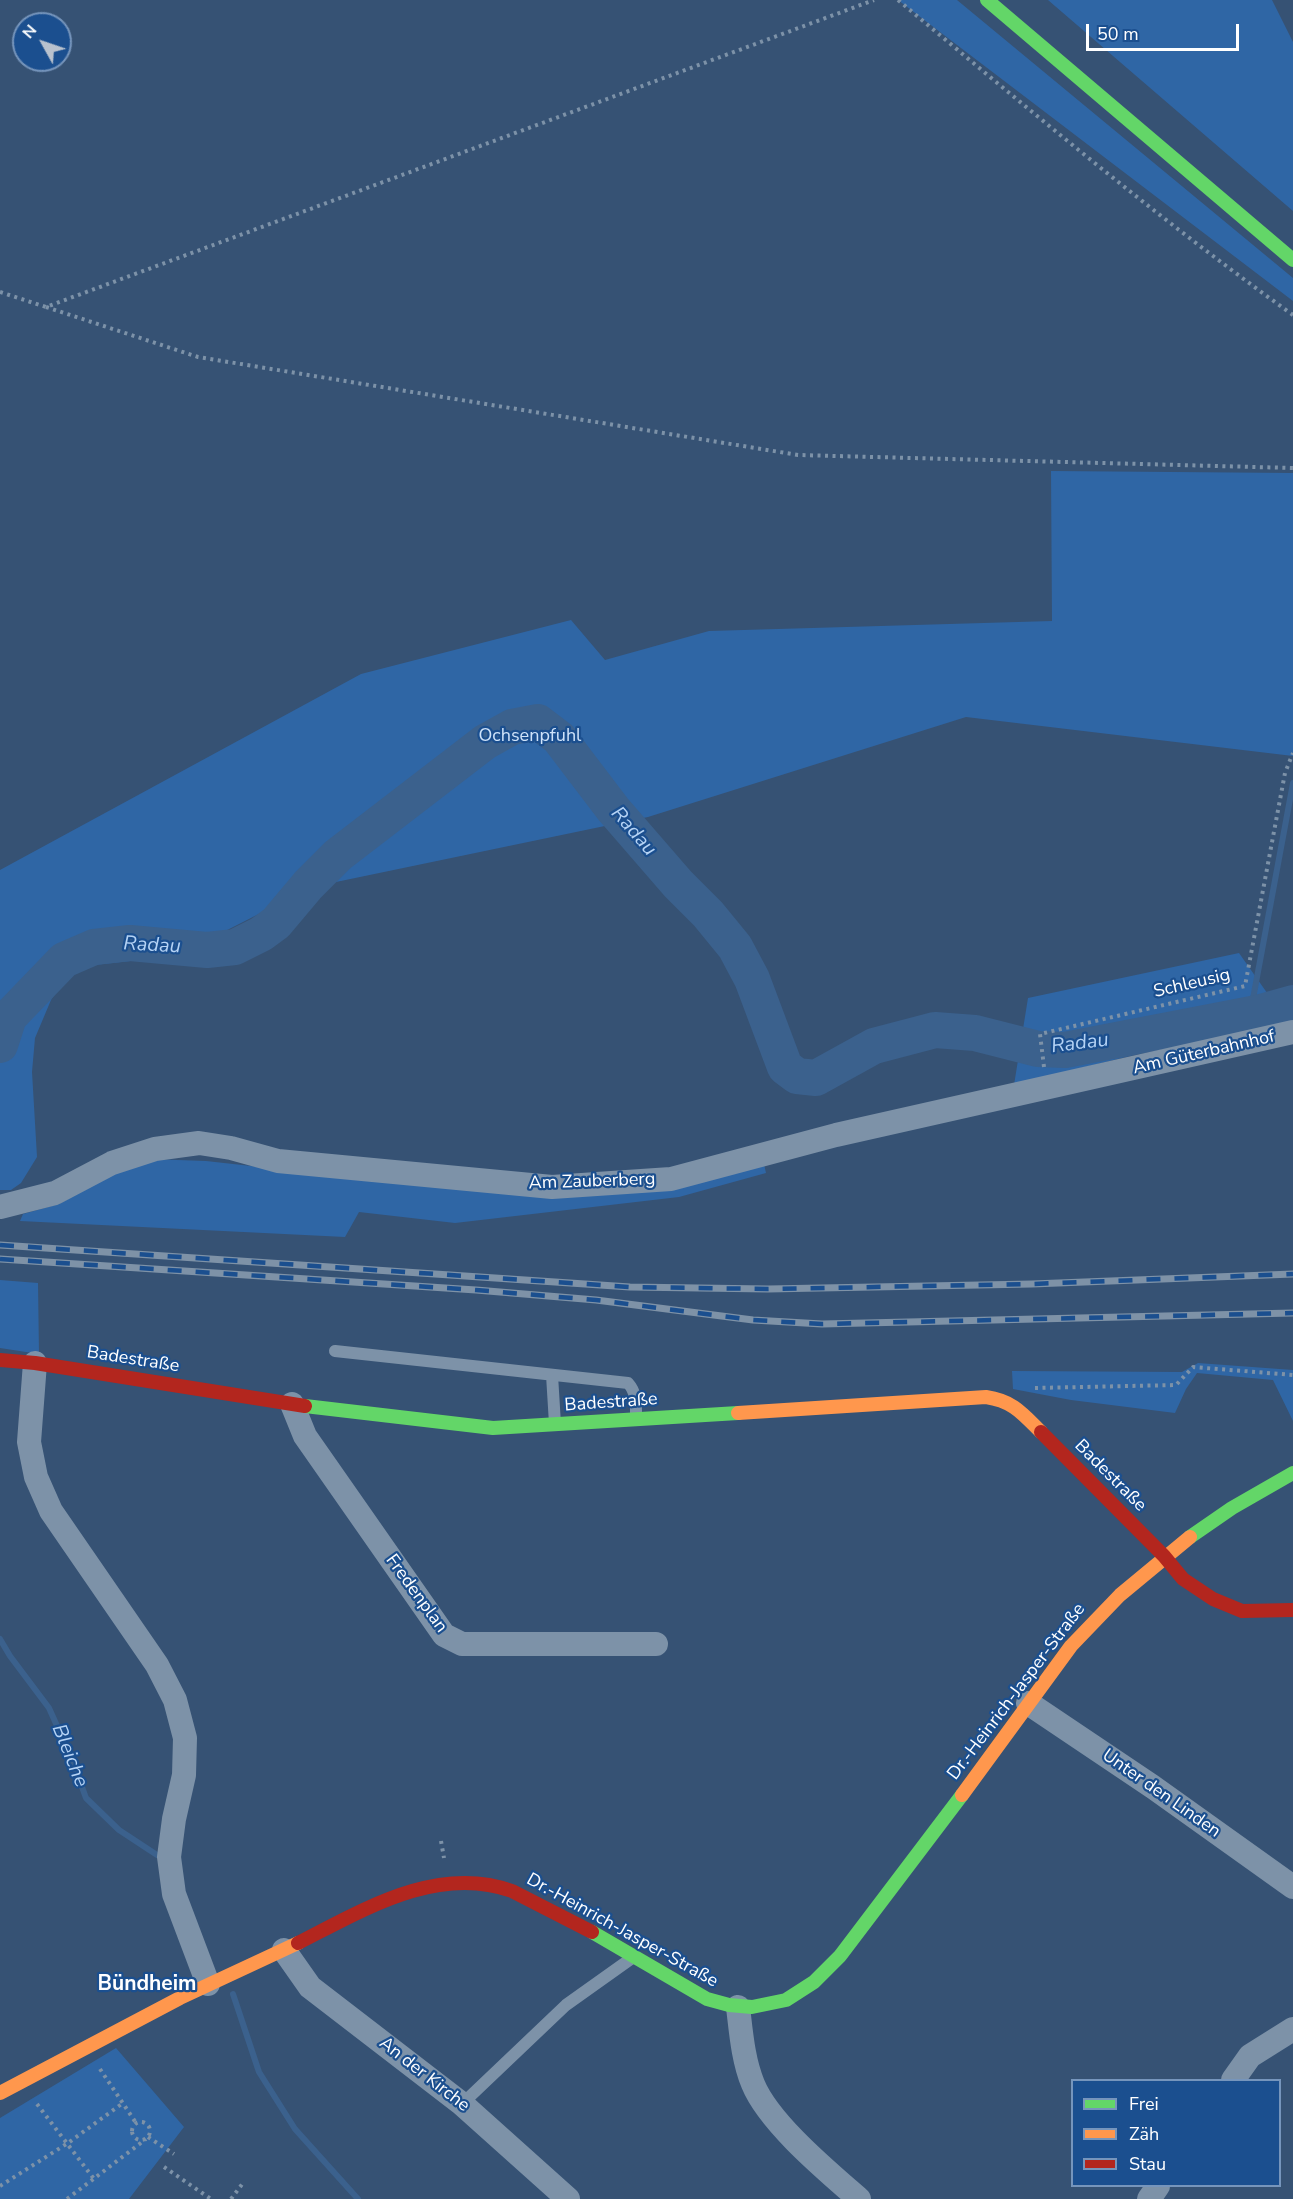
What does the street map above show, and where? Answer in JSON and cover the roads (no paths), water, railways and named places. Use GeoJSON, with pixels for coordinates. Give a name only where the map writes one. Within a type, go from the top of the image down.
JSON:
{"type":"FeatureCollection","features":[{"type":"Feature","properties":{"kind":"main road"},"geometry":{"type":"LineString","coordinates":[[987,0],[1293,260]]}},
{"type":"Feature","properties":{"kind":"main road","name":"Badestraße"},"geometry":{"type":"LineString","coordinates":[[0,1360],[35,1363],[292,1404],[493,1428],[986,1397],[1004,1400],[1020,1411],[1164,1556],[1183,1580],[1212,1599],[1242,1611],[1293,1610]]}},
{"type":"Feature","properties":{"kind":"main road","name":"Dr.-Heinrich-Jasper-Straße"},"geometry":{"type":"LineString","coordinates":[[0,2092],[208,1984],[284,1950],[354,1914],[396,1897],[439,1885],[469,1882],[497,1886],[521,1894],[713,2003],[738,2007],[759,2006],[785,2000],[811,1984],[836,1959],[915,1858],[1071,1646],[1099,1613],[1164,1556],[1248,1497],[1293,1473]]}},
{"type":"Feature","properties":{"kind":"street","name":"Am Güterbahnhof"},"geometry":{"type":"LineString","coordinates":[[1115,1073],[1293,1032]]}},
{"type":"Feature","properties":{"kind":"street","name":"Am Zauberberg"},"geometry":{"type":"LineString","coordinates":[[1,1207],[55,1193],[112,1163],[155,1149],[199,1143],[231,1148],[278,1161],[552,1187],[671,1179],[836,1135],[1115,1073]]}},
{"type":"Feature","properties":{"kind":"street"},"geometry":{"type":"LineString","coordinates":[[35,1363],[28,1442],[36,1477],[51,1511],[158,1665],[175,1700],[185,1738],[184,1775],[174,1819],[169,1857],[174,1894],[208,1984]]}},
{"type":"Feature","properties":{"kind":"street","name":"Fredenplan"},"geometry":{"type":"LineString","coordinates":[[292,1404],[304,1436],[444,1635],[462,1644],[656,1644]]}},
{"type":"Feature","properties":{"kind":"street","name":"Unter den Linden"},"geometry":{"type":"LineString","coordinates":[[1028,1703],[1154,1787],[1293,1887]]}},
{"type":"Feature","properties":{"kind":"street","name":"An der Kirche"},"geometry":{"type":"LineString","coordinates":[[284,1950],[310,1987],[462,2104],[568,2199]]}},
{"type":"Feature","properties":{"kind":"street"},"geometry":{"type":"LineString","coordinates":[[738,2007],[745,2057],[753,2084],[767,2110],[859,2199]]}},
{"type":"Feature","properties":{"kind":"street"},"geometry":{"type":"LineString","coordinates":[[1234,2079],[1250,2056],[1293,2029]]}},
{"type":"Feature","properties":{"kind":"lane"},"geometry":{"type":"LineString","coordinates":[[335,1351],[628,1383],[636,1397],[636,1419]]}},
{"type":"Feature","properties":{"kind":"lane"},"geometry":{"type":"LineString","coordinates":[[552,1374],[555,1424]]}},
{"type":"Feature","properties":{"kind":"lane"},"geometry":{"type":"LineString","coordinates":[[462,2104],[566,2005],[633,1957]]}},
{"type":"Feature","properties":{"kind":"waterway","name":"Radau"},"geometry":{"type":"LineString","coordinates":[[0,1045],[9,1017],[64,960],[94,947],[130,943],[207,950],[235,947],[261,934],[276,923],[308,885],[338,855],[485,742],[512,727],[538,722],[559,738],[613,809],[735,947],[752,979],[785,1067],[797,1076],[816,1078],[874,1046],[935,1030],[975,1033],[1038,1049],[1065,1050],[1257,1013],[1293,1003]]}},
{"type":"Feature","properties":{"kind":"waterway"},"geometry":{"type":"LineString","coordinates":[[1250,1015],[1293,783]]}},
{"type":"Feature","properties":{"kind":"waterway","name":"Bleiche"},"geometry":{"type":"LineString","coordinates":[[0,1639],[49,1708],[86,1798],[119,1830],[157,1855]]}},
{"type":"Feature","properties":{"kind":"waterway","name":"Bleiche"},"geometry":{"type":"LineString","coordinates":[[233,1994],[259,2072],[295,2129],[358,2199]]}},
{"type":"Feature","properties":{"kind":"railway"},"geometry":{"type":"LineString","coordinates":[[0,1245],[630,1287],[768,1289],[1032,1284],[1293,1274]]}},
{"type":"Feature","properties":{"kind":"railway"},"geometry":{"type":"LineString","coordinates":[[0,1259],[476,1290],[596,1300],[753,1320],[822,1324],[1293,1313]]}},
{"type":"Feature","properties":{"kind":"district","name":"Bündheim"},"geometry":{"type":"Point","coordinates":[147,1985]}},
{"type":"Feature","properties":{"kind":"park label","name":"Ochsenpfuhl"},"geometry":{"type":"Point","coordinates":[530,737]}}]}
